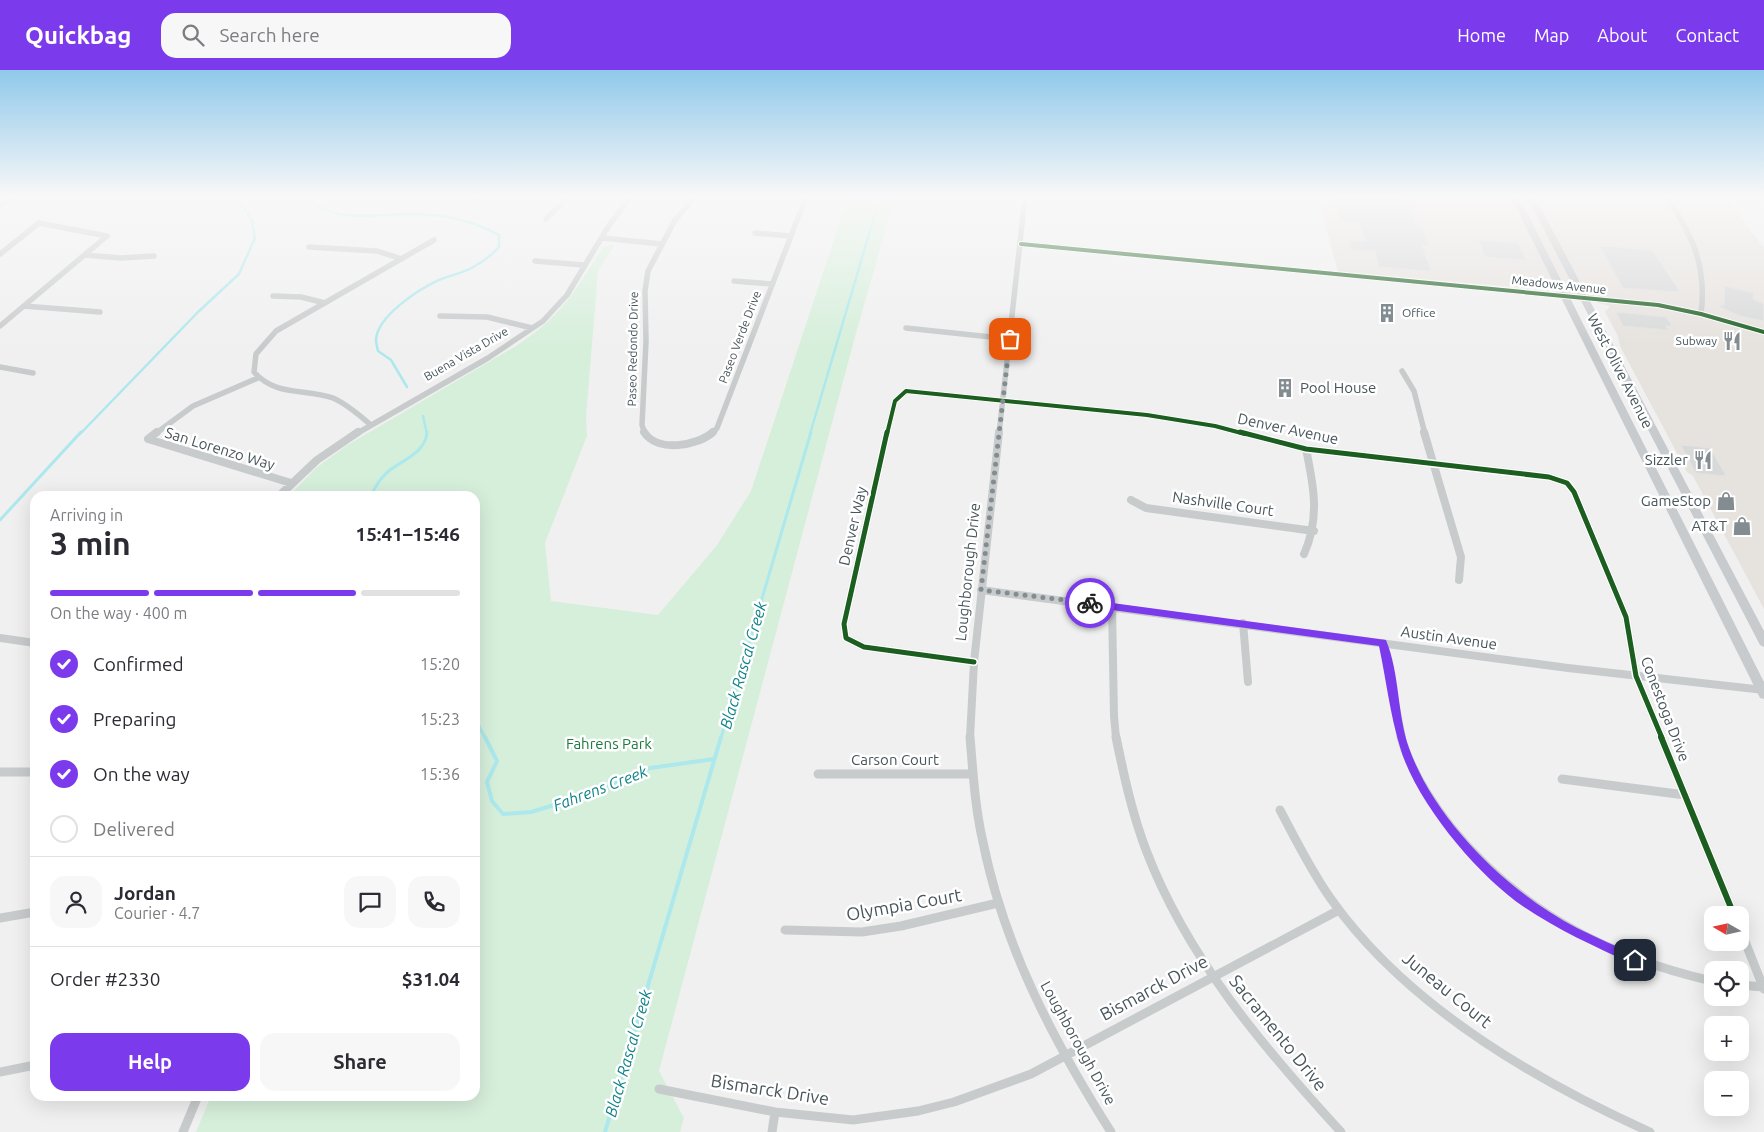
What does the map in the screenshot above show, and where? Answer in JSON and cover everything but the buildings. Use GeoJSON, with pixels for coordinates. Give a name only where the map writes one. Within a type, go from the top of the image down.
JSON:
{"type":"FeatureCollection","features":[{"type":"Feature","properties":{"kind":"main road","name":"West Olive Avenue"},"geometry":{"type":"LineString","coordinates":[[1539,247],[1763,691]]}},
{"type":"Feature","properties":{"kind":"main road","name":"West Olive Avenue"},"geometry":{"type":"LineString","coordinates":[[1556,247],[1764,642]]}},
{"type":"Feature","properties":{"kind":"street"},"geometry":{"type":"LineString","coordinates":[[0,326],[95,247]]}},
{"type":"Feature","properties":{"kind":"street"},"geometry":{"type":"LineString","coordinates":[[317,247],[377,251],[402,259]]}},
{"type":"Feature","properties":{"kind":"street"},"geometry":{"type":"LineString","coordinates":[[370,424],[333,398],[275,388],[258,378],[253,366],[254,359],[261,345],[276,331],[423,247]]}},
{"type":"Feature","properties":{"kind":"street","name":"Buena Vista Drive"},"geometry":{"type":"LineString","coordinates":[[284,491],[323,455],[370,424],[498,352],[545,319],[596,247]]}},
{"type":"Feature","properties":{"kind":"street","name":"Paseo Redondo Drive"},"geometry":{"type":"LineString","coordinates":[[661,247],[646,279],[642,425],[646,436],[651,439],[681,444],[702,440],[712,435],[717,428]]}},
{"type":"Feature","properties":{"kind":"street","name":"Paseo Verde Drive"},"geometry":{"type":"LineString","coordinates":[[717,428],[787,247]]}},
{"type":"Feature","properties":{"kind":"street","name":"Loughborough Drive"},"geometry":{"type":"LineString","coordinates":[[1021,247],[974,662],[970,736],[972,774],[983,845],[998,903],[1026,978],[1064,1056],[1111,1132]]}},
{"type":"Feature","properties":{"kind":"street","name":"Meadows Avenue"},"geometry":{"type":"LineString","coordinates":[[1048,247],[1658,305],[1701,314],[1764,332]]}},
{"type":"Feature","properties":{"kind":"street"},"geometry":{"type":"LineString","coordinates":[[1696,247],[1704,290],[1701,314]]}},
{"type":"Feature","properties":{"kind":"street"},"geometry":{"type":"LineString","coordinates":[[85,255],[121,258],[154,256]]}},
{"type":"Feature","properties":{"kind":"street"},"geometry":{"type":"LineString","coordinates":[[535,261],[584,266]]}},
{"type":"Feature","properties":{"kind":"street"},"geometry":{"type":"LineString","coordinates":[[734,281],[772,284]]}},
{"type":"Feature","properties":{"kind":"street"},"geometry":{"type":"LineString","coordinates":[[273,296],[310,299],[325,303]]}},
{"type":"Feature","properties":{"kind":"street"},"geometry":{"type":"LineString","coordinates":[[24,306],[100,312]]}},
{"type":"Feature","properties":{"kind":"street"},"geometry":{"type":"LineString","coordinates":[[440,316],[480,315],[513,321],[532,328]]}},
{"type":"Feature","properties":{"kind":"street"},"geometry":{"type":"LineString","coordinates":[[906,328],[1010,339]]}},
{"type":"Feature","properties":{"kind":"street"},"geometry":{"type":"LineString","coordinates":[[0,367],[33,373]]}},
{"type":"Feature","properties":{"kind":"street"},"geometry":{"type":"LineString","coordinates":[[1402,371],[1414,390],[1432,463],[1460,557],[1459,580]]}},
{"type":"Feature","properties":{"kind":"street","name":"San Lorenzo Way"},"geometry":{"type":"LineString","coordinates":[[258,378],[193,406],[148,439],[291,483]]}},
{"type":"Feature","properties":{"kind":"street","name":"Denver Way"},"geometry":{"type":"LineString","coordinates":[[974,662],[864,648],[846,638],[844,624],[896,400],[906,391],[1003,400]]}},
{"type":"Feature","properties":{"kind":"street","name":"Denver Avenue"},"geometry":{"type":"LineString","coordinates":[[1003,400],[1163,417],[1215,426],[1306,449],[1549,477],[1567,483]]}},
{"type":"Feature","properties":{"kind":"street"},"geometry":{"type":"LineString","coordinates":[[1304,554],[1314,531],[1317,508],[1306,449]]}},
{"type":"Feature","properties":{"kind":"street","name":"Conestoga Drive"},"geometry":{"type":"LineString","coordinates":[[1567,483],[1574,492],[1626,617],[1636,676],[1730,906]]}},
{"type":"Feature","properties":{"kind":"street","name":"Nashville Court"},"geometry":{"type":"LineString","coordinates":[[1131,500],[1146,508],[1314,531]]}},
{"type":"Feature","properties":{"kind":"street","name":"Austin Avenue"},"geometry":{"type":"LineString","coordinates":[[981,590],[1243,623],[1604,674],[1763,691]]}},
{"type":"Feature","properties":{"kind":"street","name":"Sacramento Drive"},"geometry":{"type":"LineString","coordinates":[[1112,606],[1115,737],[1124,780],[1155,874],[1176,917],[1212,976],[1242,1019],[1290,1078],[1341,1132]]}},
{"type":"Feature","properties":{"kind":"street"},"geometry":{"type":"LineString","coordinates":[[1243,623],[1248,682]]}},
{"type":"Feature","properties":{"kind":"street"},"geometry":{"type":"LineString","coordinates":[[0,638],[30,642]]}},
{"type":"Feature","properties":{"kind":"street"},"geometry":{"type":"LineString","coordinates":[[1383,643],[1404,748],[1426,793],[1457,837],[1498,879],[1526,902],[1572,931],[1648,965],[1687,977],[1704,980]]}},
{"type":"Feature","properties":{"kind":"street"},"geometry":{"type":"LineString","coordinates":[[0,772],[30,772]]}},
{"type":"Feature","properties":{"kind":"street","name":"Carson Court"},"geometry":{"type":"LineString","coordinates":[[818,774],[972,774]]}},
{"type":"Feature","properties":{"kind":"street"},"geometry":{"type":"LineString","coordinates":[[1562,780],[1685,795]]}},
{"type":"Feature","properties":{"kind":"street","name":"Juneau Court"},"geometry":{"type":"LineString","coordinates":[[1280,810],[1339,910],[1411,984],[1500,1053],[1584,1102],[1650,1132]]}},
{"type":"Feature","properties":{"kind":"street","name":"Olympia Court"},"geometry":{"type":"LineString","coordinates":[[785,930],[862,932],[901,926],[998,903]]}},
{"type":"Feature","properties":{"kind":"street","name":"Bismarck Drive"},"geometry":{"type":"LineString","coordinates":[[659,1089],[775,1112],[853,1120],[918,1111],[981,1094],[1031,1074],[1339,910]]}},
{"type":"Feature","properties":{"kind":"street"},"geometry":{"type":"LineString","coordinates":[[0,918],[30,913]]}},
{"type":"Feature","properties":{"kind":"street"},"geometry":{"type":"LineString","coordinates":[[1749,951],[1764,988],[1749,986]]}},
{"type":"Feature","properties":{"kind":"street"},"geometry":{"type":"LineString","coordinates":[[0,1072],[30,1066]]}},
{"type":"Feature","properties":{"kind":"street"},"geometry":{"type":"LineString","coordinates":[[183,1132],[196,1101]]}},
{"type":"Feature","properties":{"kind":"street"},"geometry":{"type":"LineString","coordinates":[[772,1132],[775,1112]]}},
{"type":"Feature","properties":{"kind":"shaded area"},"geometry":{"type":"Polygon","coordinates":[[[1331,247],[1763,247],[1764,609],[1693,476],[1687,472],[1621,348],[1617,334],[1605,312],[1610,306],[1550,290],[1338,272],[1331,247]]]}},
{"type":"Feature","properties":{"kind":"green space","name":"Fahrens Park"},"geometry":{"type":"Polygon","coordinates":[[[603,247],[613,247],[598,271],[586,417],[587,436],[545,543],[551,601],[658,615],[717,545],[751,491],[832,247],[881,247],[659,1071],[684,1118],[680,1132],[196,1132],[209,1101],[480,1101],[480,491],[294,491],[316,468],[346,446],[532,335],[566,302],[603,247]]]}},
{"type":"Feature","properties":{"kind":"waterway"},"geometry":{"type":"LineString","coordinates":[[80,434],[198,312],[239,274],[251,247]]}},
{"type":"Feature","properties":{"kind":"waterway","name":"Fahrens Creek"},"geometry":{"type":"LineString","coordinates":[[407,387],[391,360],[378,351],[376,340],[383,322],[400,304],[421,290],[439,280],[462,272],[482,262],[499,247]]}},
{"type":"Feature","properties":{"kind":"waterway","name":"Black Rascal Creek"},"geometry":{"type":"LineString","coordinates":[[810,434],[865,247]]}},
{"type":"Feature","properties":{"kind":"waterway","name":"Fahrens Creek"},"geometry":{"type":"LineString","coordinates":[[423,416],[427,433]]}},
{"type":"Feature","properties":{"kind":"waterway"},"geometry":{"type":"LineString","coordinates":[[0,520],[81,432]]}},
{"type":"Feature","properties":{"kind":"waterway","name":"Black Rascal Creek"},"geometry":{"type":"LineString","coordinates":[[721,738],[811,432]]}},
{"type":"Feature","properties":{"kind":"waterway","name":"Fahrens Creek"},"geometry":{"type":"LineString","coordinates":[[373,491],[387,473],[413,455],[423,445],[427,433]]}},
{"type":"Feature","properties":{"kind":"waterway","name":"Fahrens Creek"},"geometry":{"type":"LineString","coordinates":[[480,728],[485,738]]}},
{"type":"Feature","properties":{"kind":"waterway","name":"Fahrens Creek"},"geometry":{"type":"LineString","coordinates":[[485,737],[497,761],[487,782],[492,801],[503,814],[531,812],[594,793],[650,768],[714,759]]}},
{"type":"Feature","properties":{"kind":"waterway","name":"Black Rascal Creek"},"geometry":{"type":"LineString","coordinates":[[605,1132],[721,737]]}},
{"type":"Feature","properties":{"kind":"cycle path"},"geometry":{"type":"LineString","coordinates":[[1048,247],[1658,305],[1701,314],[1764,332]]}},
{"type":"Feature","properties":{"kind":"cycle path"},"geometry":{"type":"LineString","coordinates":[[974,662],[864,647],[846,638],[844,624],[890,418],[895,401],[906,391],[1147,415],[1215,426],[1306,449],[1549,477],[1567,483],[1574,492],[1626,617],[1636,676],[1730,906]]}},
{"type":"Feature","properties":{"kind":"way so far"},"geometry":{"type":"LineString","coordinates":[[1010,339],[981,590],[1090,603]]}},
{"type":"Feature","properties":{"kind":"place","name":"Office"},"geometry":{"type":"Point","coordinates":[1387,313]}},
{"type":"Feature","properties":{"kind":"place","name":"Subway"},"geometry":{"type":"Point","coordinates":[1732,341]}},
{"type":"Feature","properties":{"kind":"place","name":"Pool House"},"geometry":{"type":"Point","coordinates":[1285,388]}},
{"type":"Feature","properties":{"kind":"place","name":"Sizzler"},"geometry":{"type":"Point","coordinates":[1703,460]}},
{"type":"Feature","properties":{"kind":"place","name":"GameStop"},"geometry":{"type":"Point","coordinates":[1726,501]}},
{"type":"Feature","properties":{"kind":"place","name":"AT&T"},"geometry":{"type":"Point","coordinates":[1742,526]}},
{"type":"Feature","properties":{"kind":"route"},"geometry":{"type":"LineString","coordinates":[[1090,603],[1383,643],[1404,748],[1426,793],[1457,837],[1498,879],[1526,902],[1572,931],[1635,960]]}}]}
